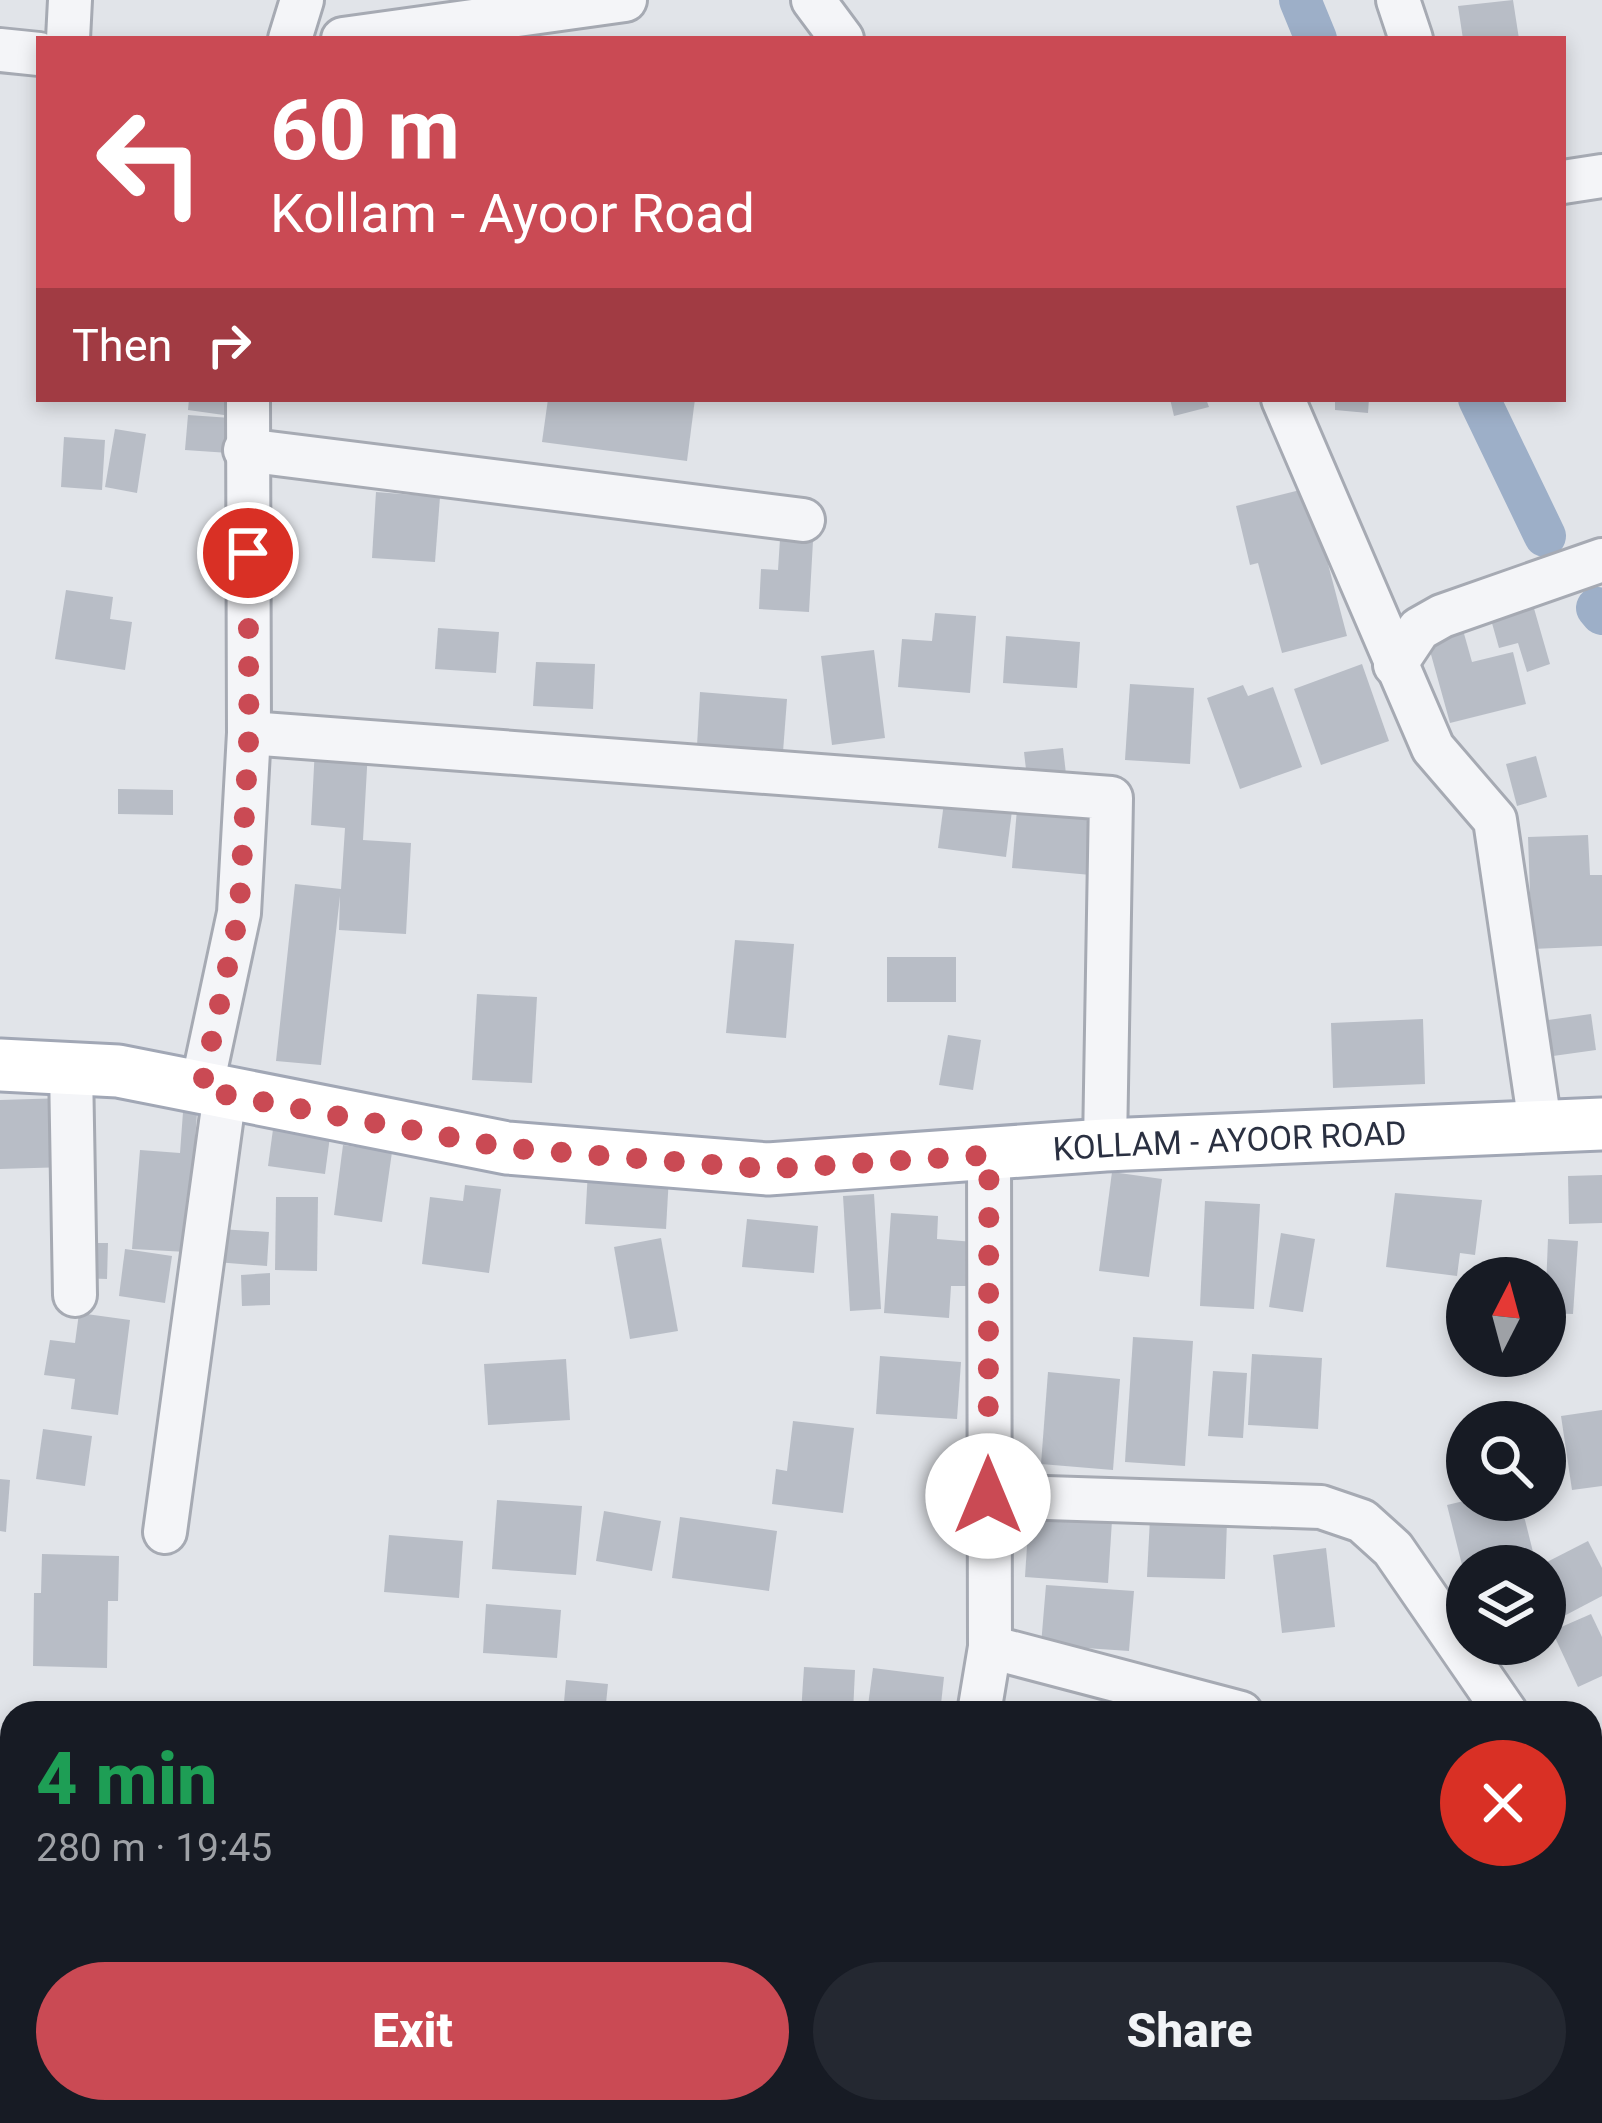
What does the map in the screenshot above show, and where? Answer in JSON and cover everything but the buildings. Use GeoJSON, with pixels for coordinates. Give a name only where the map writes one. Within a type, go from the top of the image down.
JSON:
{"type":"FeatureCollection","features":[{"type":"Feature","properties":{"kind":"main road","name":"KOLLAM - AYOOR ROAD"},"geometry":{"type":"LineString","coordinates":[[0,1065],[118,1071],[507,1148],[744,1167],[1105,1145],[1602,1124]]}},
{"type":"Feature","properties":{"kind":"street"},"geometry":{"type":"LineString","coordinates":[[68,36],[70,0]]}},
{"type":"Feature","properties":{"kind":"street"},"geometry":{"type":"LineString","coordinates":[[291,36],[302,0]]}},
{"type":"Feature","properties":{"kind":"street"},"geometry":{"type":"LineString","coordinates":[[365,36],[625,0]]}},
{"type":"Feature","properties":{"kind":"street"},"geometry":{"type":"LineString","coordinates":[[813,0],[840,36]]}},
{"type":"Feature","properties":{"kind":"street"},"geometry":{"type":"LineString","coordinates":[[1398,0],[1410,36]]}},
{"type":"Feature","properties":{"kind":"street"},"geometry":{"type":"LineString","coordinates":[[0,50],[36,54]]}},
{"type":"Feature","properties":{"kind":"street"},"geometry":{"type":"LineString","coordinates":[[1566,182],[1602,176]]}},
{"type":"Feature","properties":{"kind":"street"},"geometry":{"type":"LineString","coordinates":[[165,1532],[213,1092],[239,914],[249,733],[248,402]]}},
{"type":"Feature","properties":{"kind":"street"},"geometry":{"type":"LineString","coordinates":[[1284,402],[1433,748],[1495,820],[1540,1124]]}},
{"type":"Feature","properties":{"kind":"street"},"geometry":{"type":"LineString","coordinates":[[245,450],[802,520]]}},
{"type":"Feature","properties":{"kind":"street"},"geometry":{"type":"LineString","coordinates":[[1395,665],[1419,629],[1442,616],[1602,560]]}},
{"type":"Feature","properties":{"kind":"street"},"geometry":{"type":"LineString","coordinates":[[249,733],[1111,798],[1105,1145]]}},
{"type":"Feature","properties":{"kind":"street"},"geometry":{"type":"LineString","coordinates":[[70,1068],[75,1294]]}},
{"type":"Feature","properties":{"kind":"street"},"geometry":{"type":"LineString","coordinates":[[981,1701],[989,1647],[989,1155]]}},
{"type":"Feature","properties":{"kind":"street"},"geometry":{"type":"LineString","coordinates":[[988,1496],[1321,1508],[1362,1521],[1393,1549],[1498,1701]]}},
{"type":"Feature","properties":{"kind":"street"},"geometry":{"type":"LineString","coordinates":[[989,1647],[1195,1701]]}},
{"type":"Feature","properties":{"kind":"waterway"},"geometry":{"type":"LineString","coordinates":[[1300,0],[1315,36]]}},
{"type":"Feature","properties":{"kind":"waterway"},"geometry":{"type":"LineString","coordinates":[[1480,402],[1545,536]]}},
{"type":"Feature","properties":{"kind":"waterway"},"geometry":{"type":"LineString","coordinates":[[1597,608],[1602,614]]}},
{"type":"Feature","properties":{"kind":"route"},"geometry":{"type":"LineString","coordinates":[[248,553],[249,733],[239,914],[201,1090],[507,1148],[768,1169],[989,1155],[988,1496]]}}]}
